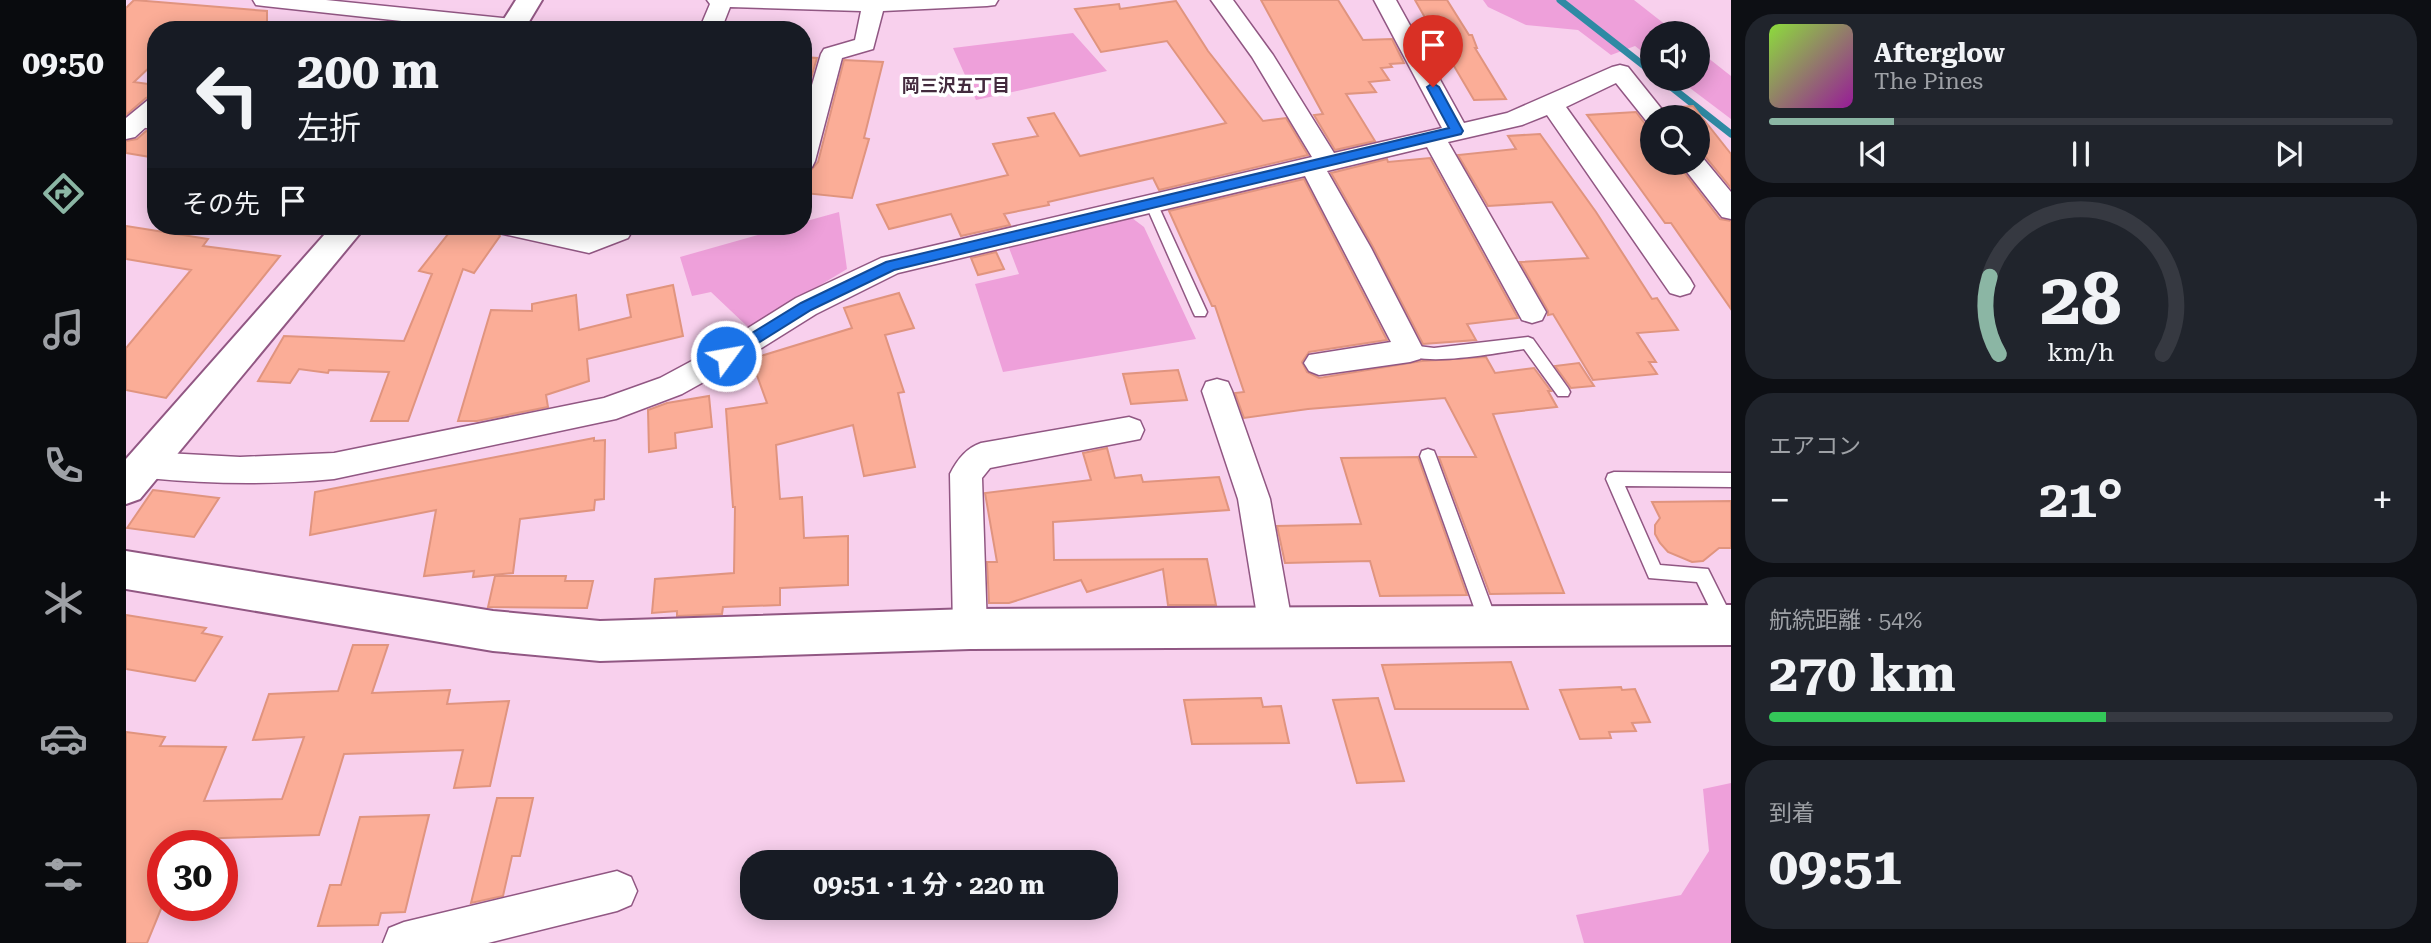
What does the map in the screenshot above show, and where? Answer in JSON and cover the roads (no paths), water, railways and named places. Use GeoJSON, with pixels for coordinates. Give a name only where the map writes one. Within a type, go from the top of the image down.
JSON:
{"type":"FeatureCollection","features":[{"type":"Feature","properties":{"kind":"street"},"geometry":{"type":"LineString","coordinates":[[264,0],[449,21]]}},
{"type":"Feature","properties":{"kind":"street"},"geometry":{"type":"LineString","coordinates":[[516,21],[529,0]]}},
{"type":"Feature","properties":{"kind":"street"},"geometry":{"type":"LineString","coordinates":[[713,21],[720,0],[933,6],[987,0]]}},
{"type":"Feature","properties":{"kind":"street"},"geometry":{"type":"LineString","coordinates":[[1222,0],[1262,55],[1320,164],[1358,248],[1410,351],[1319,363]]}},
{"type":"Feature","properties":{"kind":"street"},"geometry":{"type":"LineString","coordinates":[[1385,0],[1445,134],[1532,312]]}},
{"type":"Feature","properties":{"kind":"street"},"geometry":{"type":"LineString","coordinates":[[812,128],[832,54],[865,44],[873,6]]}},
{"type":"Feature","properties":{"kind":"street"},"geometry":{"type":"LineString","coordinates":[[136,476],[290,471],[334,466],[605,410],[671,386],[726,356],[806,306],[891,265],[1513,119],[1620,72],[1646,105]]}},
{"type":"Feature","properties":{"kind":"street"},"geometry":{"type":"LineString","coordinates":[[1552,104],[1680,286]]}},
{"type":"Feature","properties":{"kind":"street"},"geometry":{"type":"LineString","coordinates":[[1703,175],[1731,210]]}},
{"type":"Feature","properties":{"kind":"street"},"geometry":{"type":"LineString","coordinates":[[136,476],[342,235]]}},
{"type":"Feature","properties":{"kind":"street"},"geometry":{"type":"LineString","coordinates":[[551,235],[589,243],[611,235]]}},
{"type":"Feature","properties":{"kind":"street"},"geometry":{"type":"LineString","coordinates":[[1217,391],[1254,499],[1276,628]]}},
{"type":"Feature","properties":{"kind":"street"},"geometry":{"type":"LineString","coordinates":[[970,629],[966,474],[981,456],[1129,430]]}},
{"type":"Feature","properties":{"kind":"street"},"geometry":{"type":"LineString","coordinates":[[126,570],[493,631],[600,640],[970,629],[1729,625]]}},
{"type":"Feature","properties":{"kind":"street"},"geometry":{"type":"LineString","coordinates":[[404,943],[617,891]]}},
{"type":"Feature","properties":{"kind":"lane"},"geometry":{"type":"LineString","coordinates":[[1151,203],[1200,312]]}},
{"type":"Feature","properties":{"kind":"lane"},"geometry":{"type":"LineString","coordinates":[[1410,351],[1434,354],[1528,343],[1563,392]]}},
{"type":"Feature","properties":{"kind":"lane"},"geometry":{"type":"LineString","coordinates":[[1428,456],[1489,626]]}},
{"type":"Feature","properties":{"kind":"lane"},"geometry":{"type":"LineString","coordinates":[[1729,625],[1702,573],[1655,573],[1614,479],[1731,481]]}},
{"type":"Feature","properties":{"kind":"waterway"},"geometry":{"type":"LineString","coordinates":[[1560,0],[1640,63]]}},
{"type":"Feature","properties":{"kind":"waterway"},"geometry":{"type":"LineString","coordinates":[[1676,91],[1731,134]]}},
{"type":"Feature","properties":{"kind":"district","name":"岡三沢五丁目"},"geometry":{"type":"Point","coordinates":[956,86]}}]}
